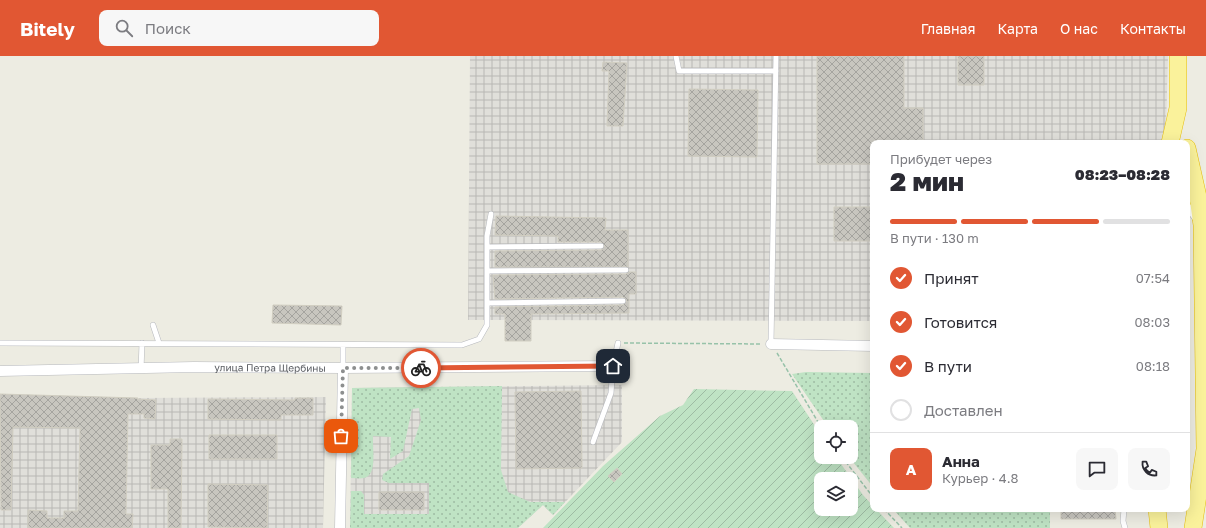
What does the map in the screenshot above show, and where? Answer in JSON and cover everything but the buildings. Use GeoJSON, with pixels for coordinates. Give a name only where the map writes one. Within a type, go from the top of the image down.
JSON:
{"type":"FeatureCollection","features":[{"type":"Feature","properties":{"kind":"highway"},"geometry":{"type":"LineString","coordinates":[[1171,140],[1178,108],[1178,56]]}},
{"type":"Feature","properties":{"kind":"highway"},"geometry":{"type":"LineString","coordinates":[[1178,108],[1185,140]]}},
{"type":"Feature","properties":{"kind":"highway"},"geometry":{"type":"LineString","coordinates":[[1190,161],[1198,197],[1202,225],[1205,449],[1193,528]]}},
{"type":"Feature","properties":{"kind":"highway"},"geometry":{"type":"LineString","coordinates":[[1157,512],[1159,528]]}},
{"type":"Feature","properties":{"kind":"street"},"geometry":{"type":"LineString","coordinates":[[1190,210],[1192,210],[1202,225]]}},
{"type":"Feature","properties":{"kind":"street"},"geometry":{"type":"LineString","coordinates":[[771,344],[870,346]]}},
{"type":"Feature","properties":{"kind":"street","name":"улица Петра Щербины"},"geometry":{"type":"LineString","coordinates":[[0,371],[194,368],[613,366]]}},
{"type":"Feature","properties":{"kind":"street"},"geometry":{"type":"LineString","coordinates":[[340,528],[343,368]]}},
{"type":"Feature","properties":{"kind":"street"},"geometry":{"type":"LineString","coordinates":[[1190,495],[1192,495],[1201,480]]}},
{"type":"Feature","properties":{"kind":"lane"},"geometry":{"type":"LineString","coordinates":[[676,56],[679,71],[776,71]]}},
{"type":"Feature","properties":{"kind":"lane"},"geometry":{"type":"LineString","coordinates":[[771,344],[776,56]]}},
{"type":"Feature","properties":{"kind":"lane"},"geometry":{"type":"LineString","coordinates":[[0,343],[462,345],[479,339],[487,326],[487,247],[491,214]]}},
{"type":"Feature","properties":{"kind":"lane"},"geometry":{"type":"LineString","coordinates":[[487,247],[601,246]]}},
{"type":"Feature","properties":{"kind":"lane"},"geometry":{"type":"LineString","coordinates":[[488,271],[626,270]]}},
{"type":"Feature","properties":{"kind":"lane"},"geometry":{"type":"LineString","coordinates":[[488,304],[623,301]]}},
{"type":"Feature","properties":{"kind":"lane"},"geometry":{"type":"LineString","coordinates":[[153,325],[160,343]]}},
{"type":"Feature","properties":{"kind":"lane"},"geometry":{"type":"LineString","coordinates":[[141,370],[142,343]]}},
{"type":"Feature","properties":{"kind":"lane"},"geometry":{"type":"LineString","coordinates":[[593,442],[612,393],[613,366],[618,343]]}},
{"type":"Feature","properties":{"kind":"lane"},"geometry":{"type":"LineString","coordinates":[[343,345],[343,368]]}},
{"type":"Feature","properties":{"kind":"lane"},"geometry":{"type":"LineString","coordinates":[[1124,512],[1124,528]]}},
{"type":"Feature","properties":{"kind":"path"},"geometry":{"type":"LineString","coordinates":[[618,343],[771,344],[817,420]]}},
{"type":"Feature","properties":{"kind":"path"},"geometry":{"type":"LineString","coordinates":[[847,464],[870,493]]}},
{"type":"Feature","properties":{"kind":"path"},"geometry":{"type":"LineString","coordinates":[[887,512],[902,528]]}},
{"type":"Feature","properties":{"kind":"shaded area"},"geometry":{"type":"Polygon","coordinates":[[[470,56],[1168,56],[1166,127],[1164,140],[870,140],[870,321],[468,320],[470,56]]]}},
{"type":"Feature","properties":{"kind":"shaded area"},"geometry":{"type":"Polygon","coordinates":[[[622,385],[622,442],[553,515],[543,505],[518,528],[350,528],[352,388],[622,385]]]}},
{"type":"Feature","properties":{"kind":"shaded area"},"geometry":{"type":"Polygon","coordinates":[[[0,394],[138,398],[326,397],[323,528],[0,528],[0,394]]]}},
{"type":"Feature","properties":{"kind":"green space"},"geometry":{"type":"Polygon","coordinates":[[[806,372],[870,373],[870,483],[855,464],[858,464],[858,420],[823,420],[792,374],[806,372]]]}},
{"type":"Feature","properties":{"kind":"green space"},"geometry":{"type":"Polygon","coordinates":[[[502,386],[501,470],[508,492],[530,502],[565,502],[553,515],[543,505],[518,528],[350,528],[351,491],[361,491],[364,495],[364,514],[429,514],[429,483],[389,483],[382,480],[383,474],[409,456],[421,420],[419,408],[412,409],[403,451],[390,459],[391,437],[373,436],[373,466],[371,472],[364,478],[351,478],[352,388],[502,386]]]}},
{"type":"Feature","properties":{"kind":"green space"},"geometry":{"type":"Polygon","coordinates":[[[694,389],[792,391],[814,424],[814,464],[841,464],[847,472],[814,472],[814,516],[858,516],[858,488],[870,503],[870,512],[879,512],[894,528],[543,528],[603,466],[660,416],[683,405],[694,389]]]}},
{"type":"Feature","properties":{"kind":"green space"},"geometry":{"type":"Polygon","coordinates":[[[896,512],[1050,512],[1050,528],[910,528],[896,512]]]}},
{"type":"Feature","properties":{"kind":"way so far"},"geometry":{"type":"LineString","coordinates":[[341,436],[343,368],[421,368]]}},
{"type":"Feature","properties":{"kind":"route"},"geometry":{"type":"LineString","coordinates":[[421,368],[613,366]]}}]}
